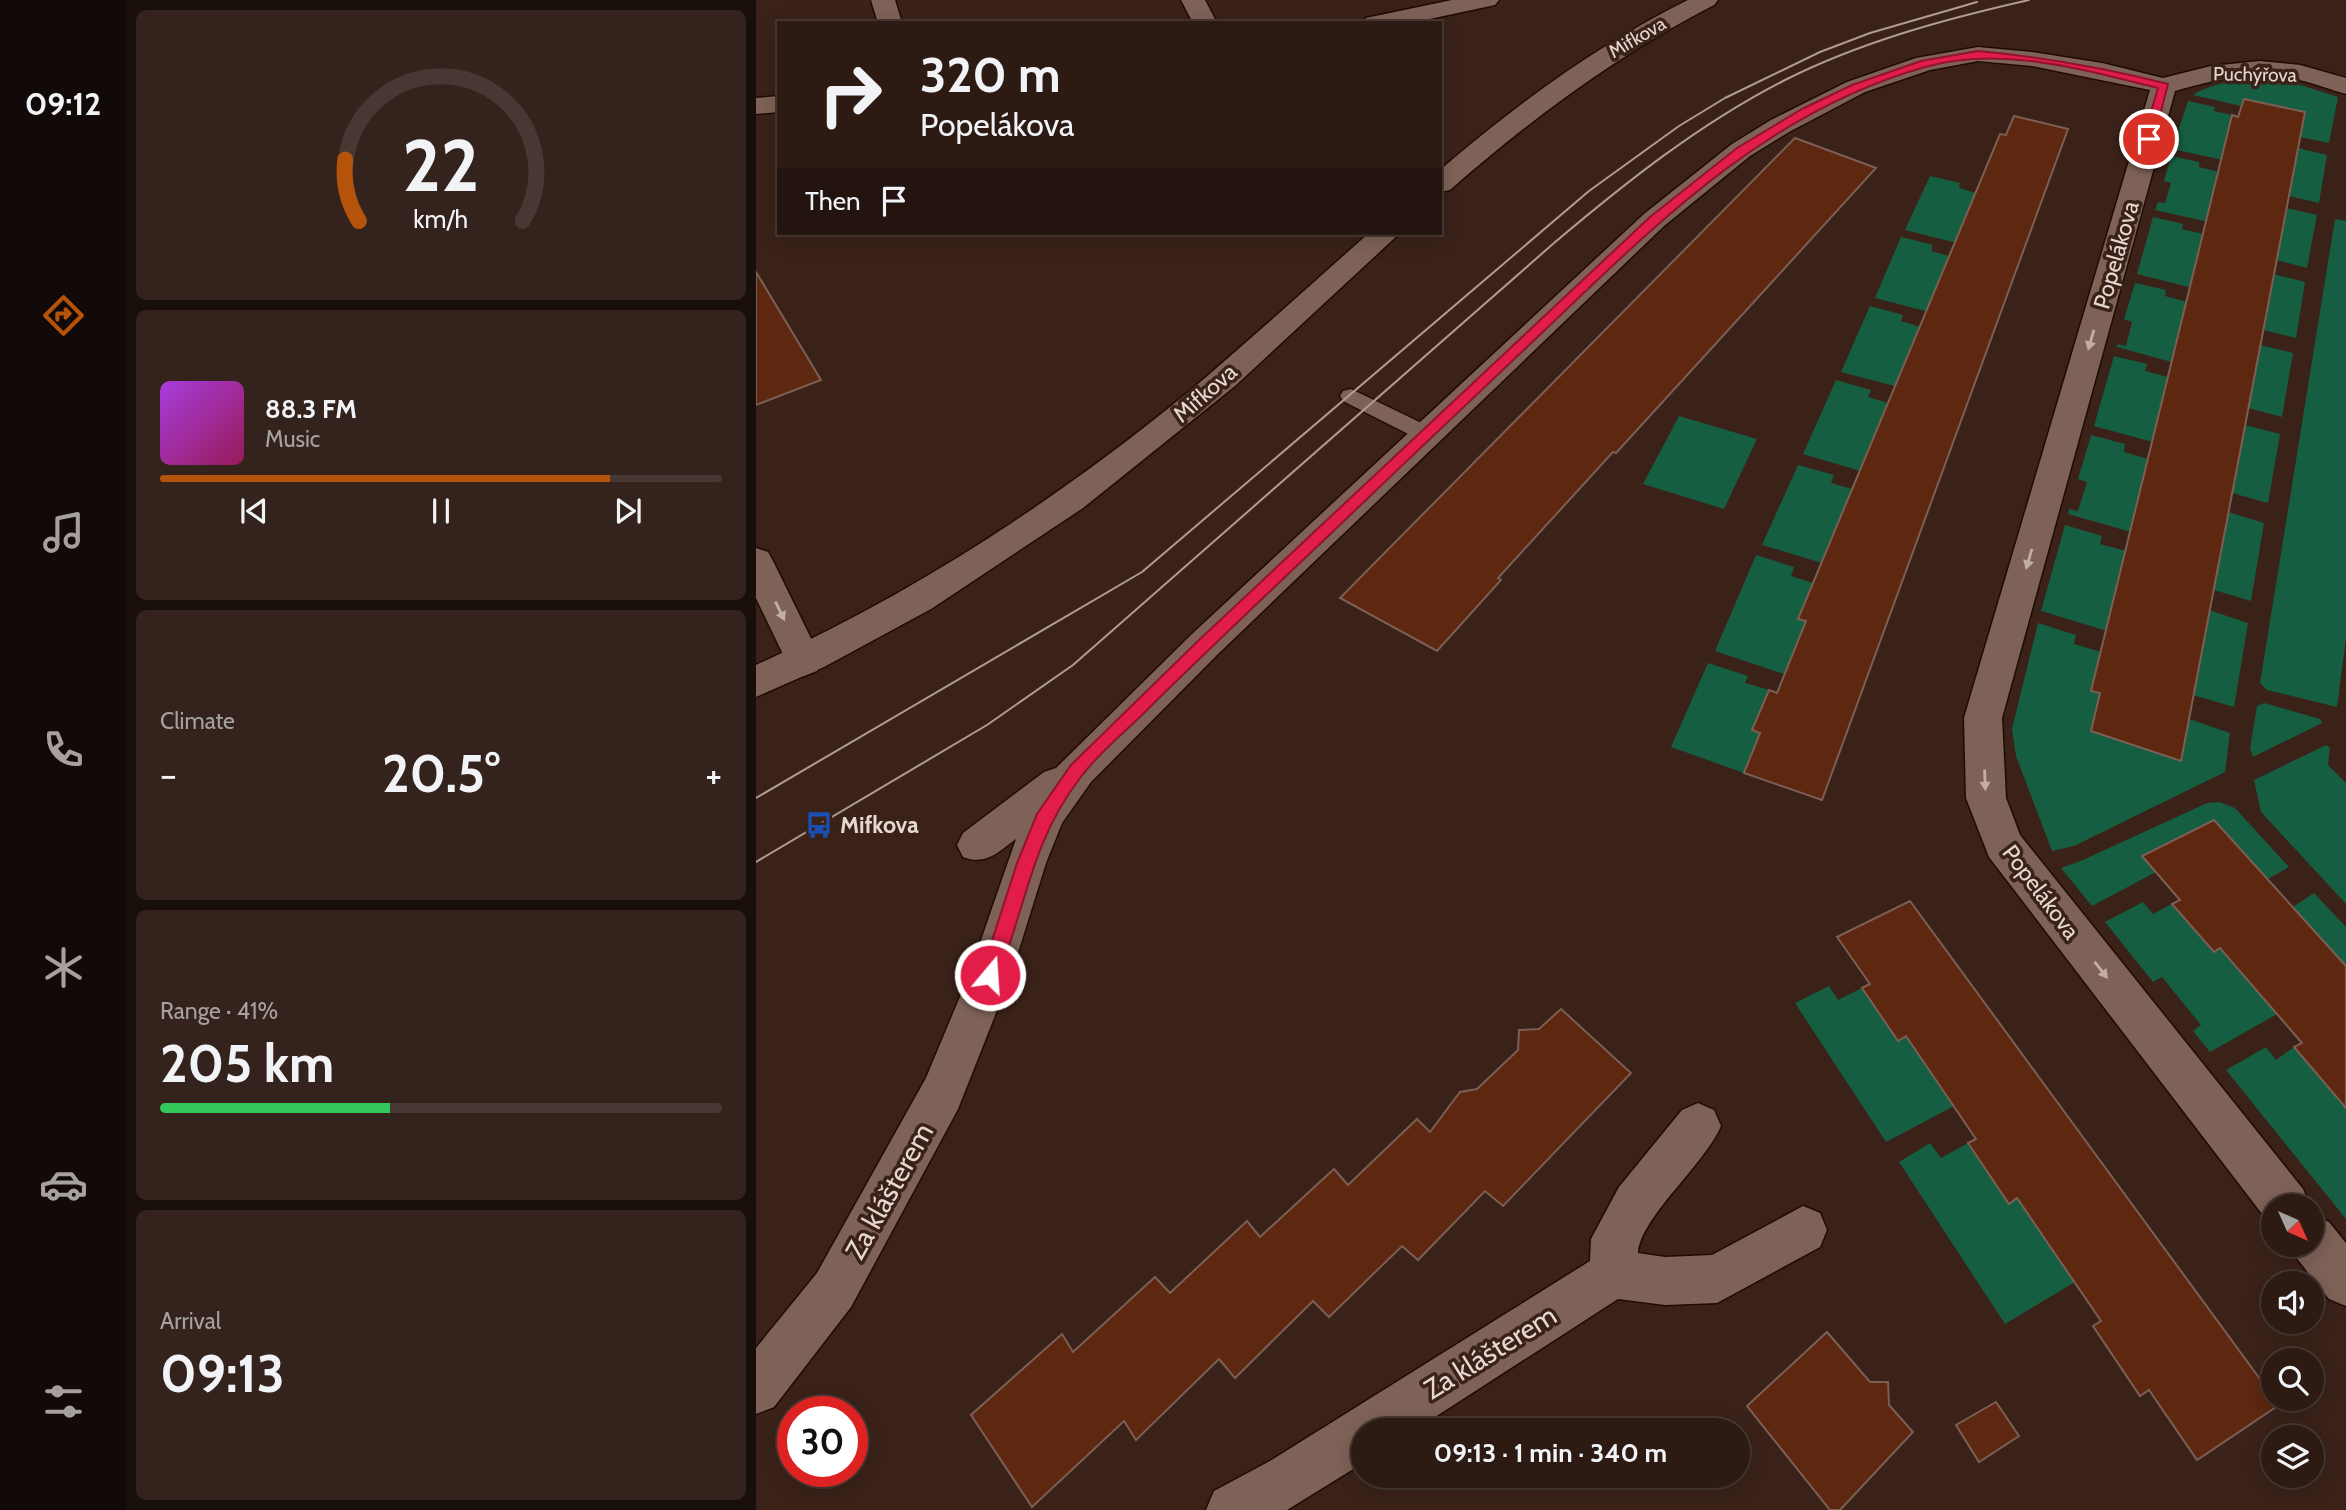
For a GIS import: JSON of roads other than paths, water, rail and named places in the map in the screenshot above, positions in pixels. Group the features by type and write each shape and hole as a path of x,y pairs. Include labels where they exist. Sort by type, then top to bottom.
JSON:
{"street":[{"path":"883,0 889,21"},
{"path":"1193,0 1204,21"},
{"path":"1385,21 1487,0"},
{"name":"Mifkova","path":"1442,182 1570,78 1648,30 1706,0"},
{"path":"977,845 1077,770 1205,644 1676,200 1741,150 1831,98 1925,63 1978,54 2044,61 2164,86"},
{"name":"Puchýřova","path":"2164,86 2208,72 2247,70 2293,71 2346,86"},
{"name":"Popelákova","path":"2164,86 1983,718 1986,798 2003,845 2277,1194"},
{"path":"756,106 777,104"},
{"name":"Mifkova","path":"756,682 804,661 913,603 978,564 1104,475 1225,377 1384,235"},
{"path":"756,561 804,661"},
{"name":"Za klášterem","path":"756,1389 834,1290 942,1093 990,975 1026,863 1046,814 1077,770"},
{"path":"1698,1126 1636,1204 1615,1239 1613,1274 1665,1281 1717,1279 1803,1230"},
{"path":"2324,1254 2346,1282"},
{"name":"Za klášterem","path":"1387,1418 1613,1274"},
{"path":"1233,1510 1289,1480 1351,1441"}],"lane":[{"path":"1351,396 1428,435"}],"tram line":[{"path":"756,862 987,725 1073,665 1554,243 1608,198 1692,135 1752,98 1812,67 1873,43 1966,15 2029,0"},
{"path":"756,798 1142,572 1589,191 1679,126 1725,98 1820,52 1870,33 1977,2"}],"place":[{"name":"Mifkova","path":"819,825"}]}
